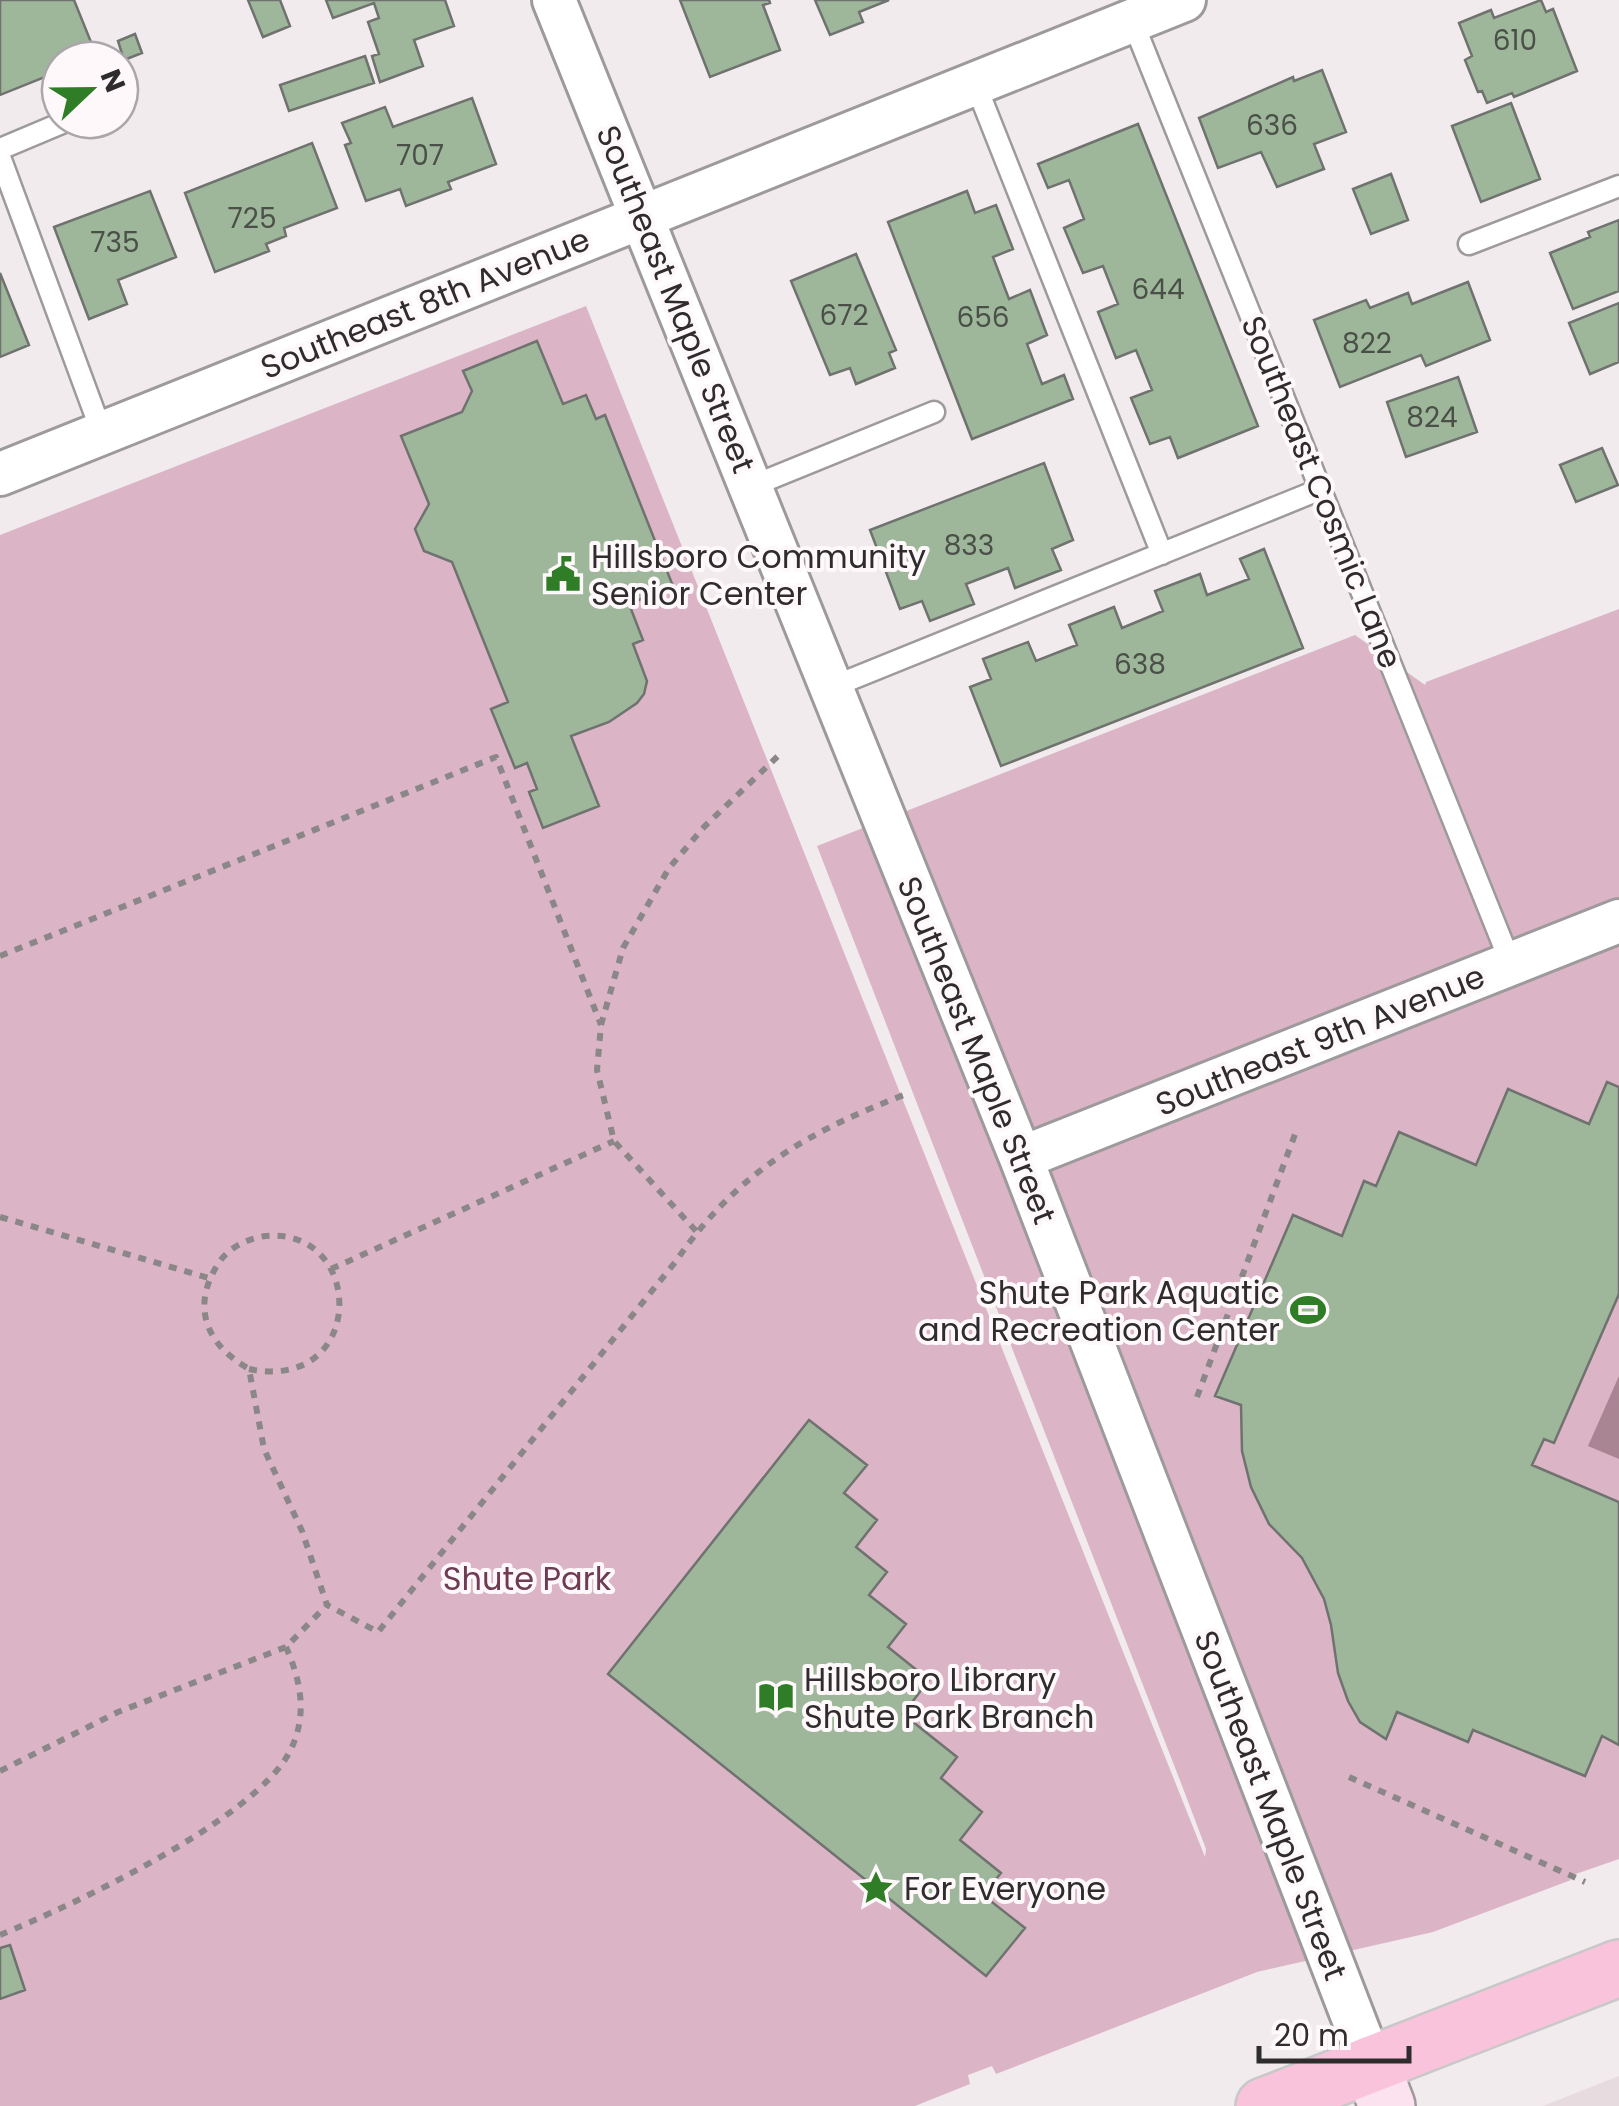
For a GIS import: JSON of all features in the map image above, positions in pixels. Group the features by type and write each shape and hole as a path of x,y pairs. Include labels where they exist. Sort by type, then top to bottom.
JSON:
{"main road":[{"path":"1264,2106 1379,2085 1619,1968"}],"street":[{"name":"Southeast Maple Street","path":"554,0 1021,1158 1379,2085"},
{"name":"Southeast 8th Avenue","path":"0,474 1184,0"},
{"name":"Southeast 9th Avenue","path":"1021,1158 1619,921"}],"lane":[{"name":"Southeast Cosmic Lane","path":"1132,20 1511,964"},
{"path":"975,82 1162,554"},
{"path":"0,148 40,132"},
{"path":"0,157 102,432"},
{"path":"1469,244 1619,186"},
{"path":"752,486 934,412"},
{"path":"832,687 1321,489"}],"path":[{"path":"696,1231 614,1140 596,1070 601,1025 624,948 669,868 704,826 778,756"},
{"path":"0,956 496,757 601,1025"},
{"path":"248,1369 264,1449 302,1531 328,1605 378,1632 664,1277 696,1231 742,1182 818,1131 910,1092"},
{"path":"1197,1397 1298,1129"},
{"path":"331,1269 614,1140"},
{"path":"0,1217 209,1278"},
{"path":"270,1236 301,1242 317,1252 331,1269 339,1289 341,1315 325,1348 307,1364 287,1372 248,1369 230,1358 213,1340 204,1296 209,1278 226,1254 251,1239 270,1236"},
{"path":"0,1772 118,1712 286,1648 328,1605"},
{"path":"0,1934 68,1907 189,1840 260,1788 290,1751 301,1713 300,1678 286,1648"},
{"path":"1348,1777 1585,1882"}],"shaded area":[{"path":"1619,1376 1619,1459 1588,1446"},
{"path":"1619,2076 1619,2106 1543,2106"}],"green space":[{"name":"Shute Park","path":"586,306 1205,1857 1206,1849 1181,1783 817,846 1355,635 1425,685 1619,609 1619,1859 1433,1932 1257,1972 996,2074 992,2066 968,2075 970,2084 915,2106 0,2106 0,535"}],"building":[{"path":"0,0 74,0 90,40 40,40 40,79 0,95"},
{"path":"248,0 280,0 290,26 263,37"},
{"path":"326,0 445,0 454,26 414,40 423,66 380,82 372,56 379,54 368,22 379,18 374,3 333,18"},
{"path":"680,0 769,0 763,5 780,50 710,77"},
{"path":"815,0 889,0 859,12 863,22 830,35"},
{"path":"1541,0 1546,12 1553,9 1577,71 1514,97 1512,93 1487,103 1482,91 1478,92 1465,60 1472,56 1459,23 1491,10 1494,18"},
{"path":"365,56 374,83 289,111 280,85"},
{"path":"1322,70 1346,132 1314,144 1324,169 1277,187 1261,152 1218,168 1199,118 1293,77 1294,81"},
{"path":"472,98 496,164 448,182 451,189 406,206 400,189 366,201 345,145 351,143 342,123 385,107 393,127"},
{"path":"1511,103 1540,179 1481,202 1452,126"},
{"path":"1138,124 1258,426 1178,458 1170,437 1150,444 1131,398 1152,390 1136,350 1116,358 1098,312 1118,304 1103,266 1083,273 1064,228 1084,219 1069,180 1048,188 1038,164"},
{"path":"312,143 337,208 284,228 286,236 266,244 269,251 215,272 185,193"},
{"path":"1391,174 1408,220 1371,234 1353,189"},
{"path":"150,191 176,257 118,280 127,304 89,319 54,227"},
{"path":"967,191 975,213 996,205 1013,249 993,257 1009,299 1030,290 1047,335 1027,344 1042,384 1064,375 1073,399 972,439 888,222"},
{"path":"1619,220 1619,291 1573,309 1550,253"},
{"path":"856,254 896,350 889,353 895,368 856,384 850,368 830,375 791,281"},
{"path":"0,273 29,345 0,357"},
{"path":"1468,282 1490,340 1426,366 1421,355 1340,387 1314,320 1366,300 1370,308 1408,293 1412,304"},
{"path":"1619,303 1619,362 1590,374 1569,323"},
{"name":"Hillsboro Community Senior Center","path":"537,341 563,404 586,395 596,419 605,415 673,586 629,604 643,640 633,644 647,681 644,694 609,722 571,736 599,806 543,828 529,792 537,789 527,763 515,768 491,709 508,702 452,562 424,551 415,529 429,504 401,436 462,412 472,391 463,371"},
{"path":"1458,377 1477,432 1406,457 1387,402"},
{"path":"1602,448 1618,485 1576,502 1560,465"},
{"path":"1044,463 1073,540 1052,549 1061,570 1015,588 1008,568 966,584 974,604 930,621 922,601 900,609 870,530"},
{"path":"1264,549 1303,648 1001,766 970,687 991,679 983,659 1028,642 1036,661 1077,645 1069,625 1114,607 1122,628 1163,611 1155,591 1200,574 1207,595 1249,579 1240,559"},
{"path":"1607,1082 1619,1087 1619,1294 1554,1443 1544,1439 1532,1465 1619,1502 1619,1745 1602,1736 1585,1776 1473,1730 1468,1742 1397,1712 1386,1739 1360,1722 1338,1673 1324,1599 1302,1558 1269,1524 1251,1487 1242,1451 1241,1405 1215,1396 1293,1215 1342,1236 1364,1181 1376,1186 1399,1132 1476,1165 1508,1089 1589,1124"},
{"name":"Hillsboro Library Shute Park Branch","path":"809,1420 867,1465 844,1493 877,1520 856,1547 887,1572 869,1595 906,1624 888,1647 929,1680 903,1714 957,1757 941,1778 982,1812 960,1840 1001,1873 983,1895 1025,1928 986,1976 608,1674"},
{"path":"10,1945 25,1990 0,1999 0,1948"}],"place":[{"name":"Hillsboro Community Senior Center","path":"563,574"},
{"name":"Shute Park Aquatic and Recreation Center","path":"1308,1310"},
{"name":"Hillsboro Library Shute Park Branch","path":"776,1697"},
{"name":"For Everyone","path":"876,1888"}]}
